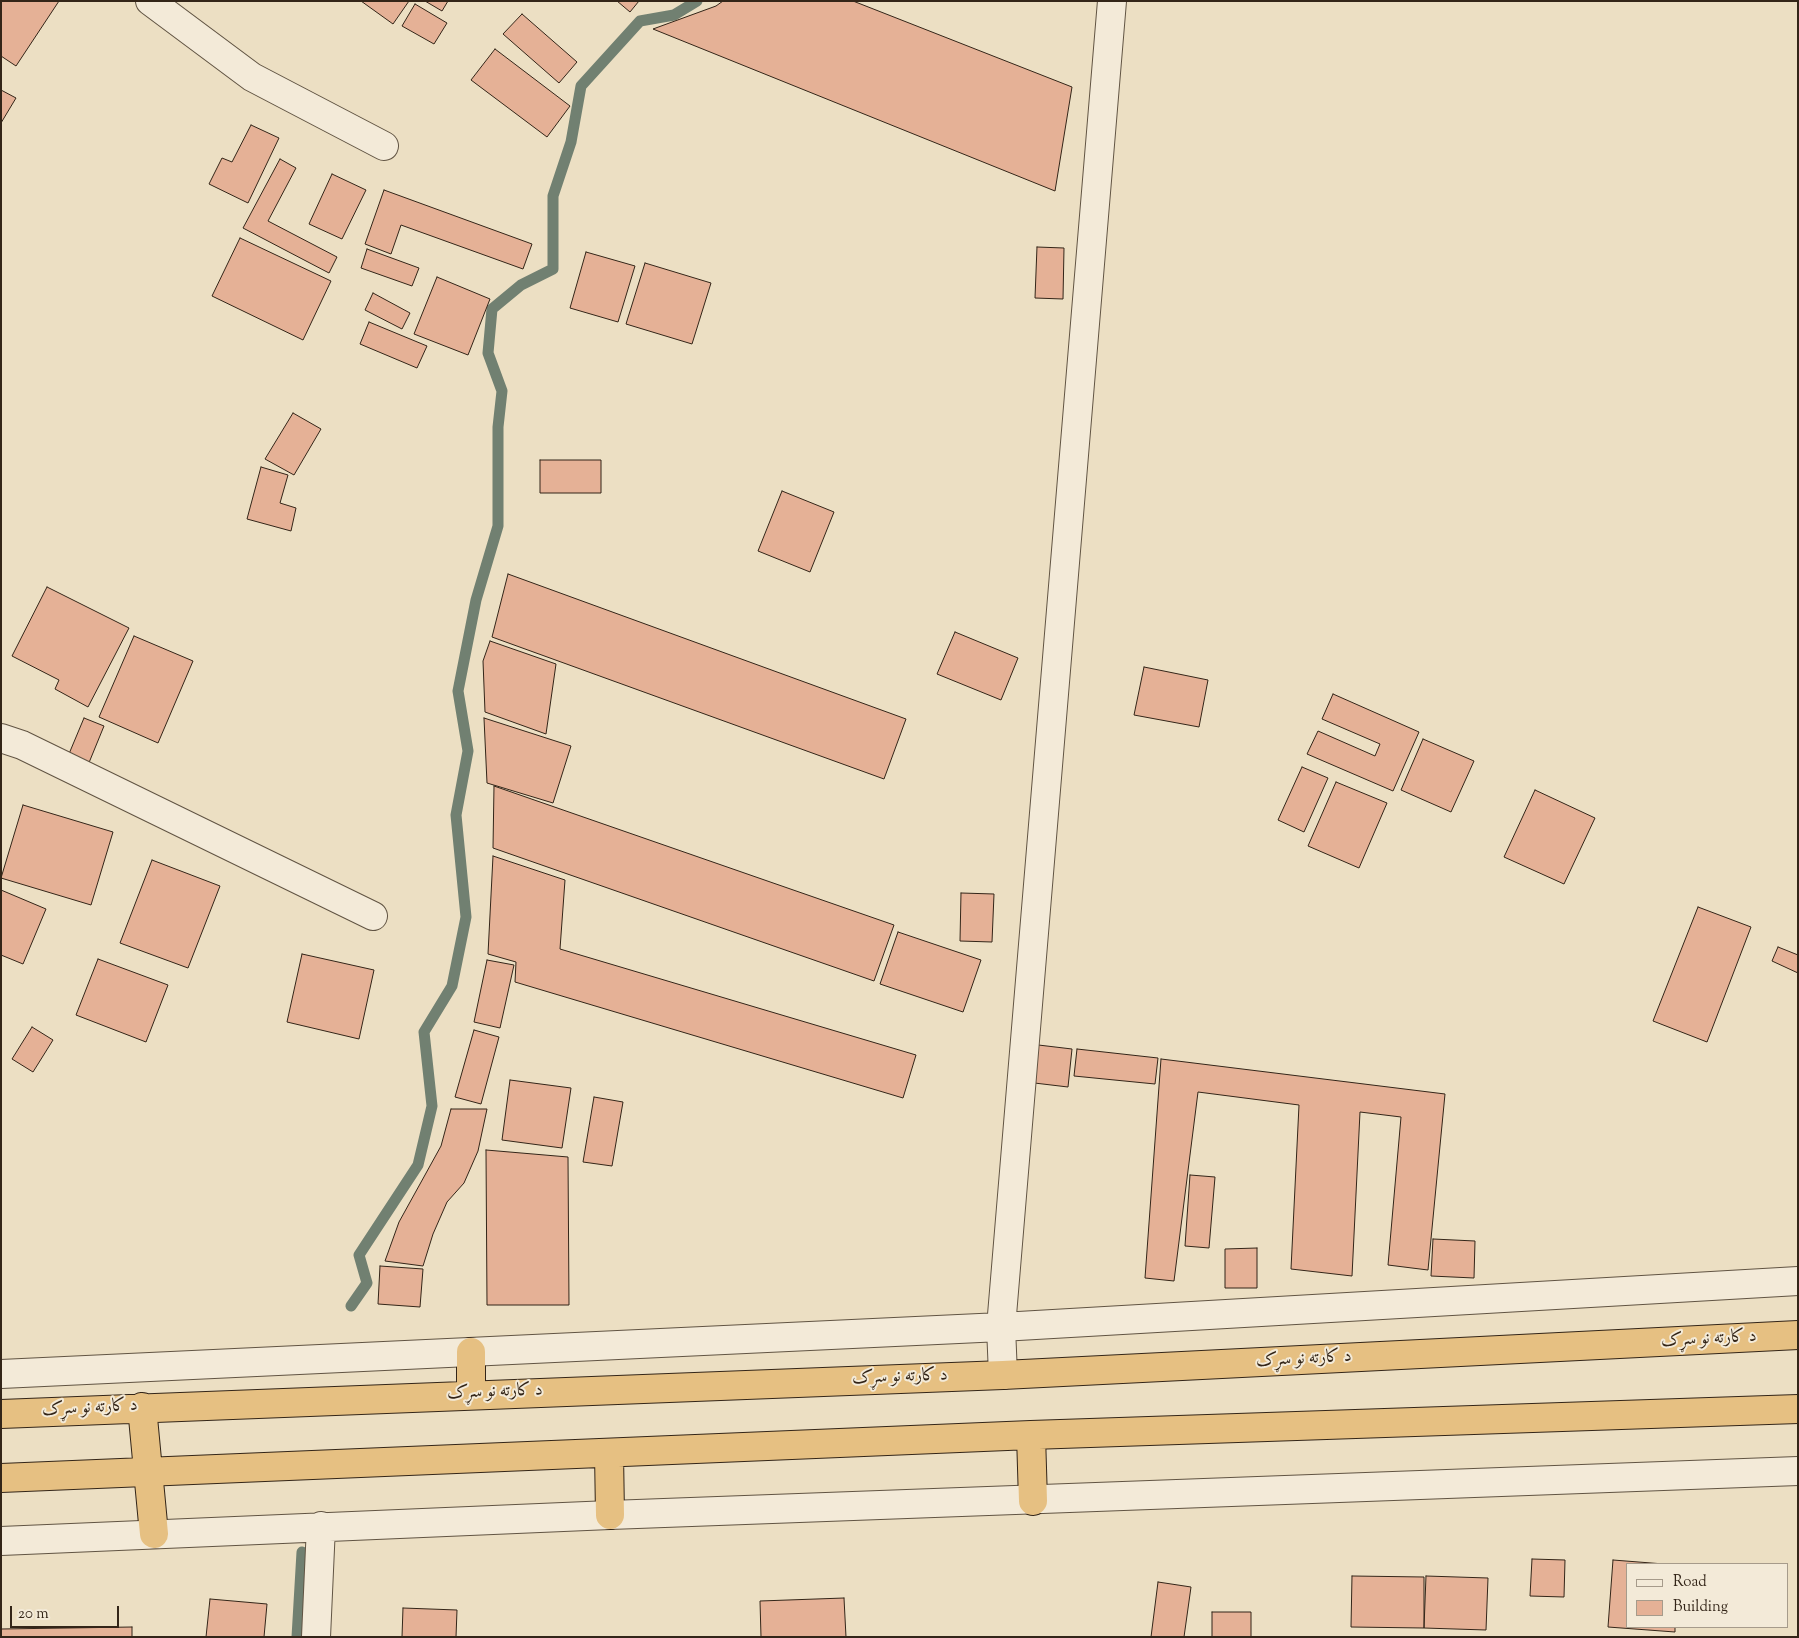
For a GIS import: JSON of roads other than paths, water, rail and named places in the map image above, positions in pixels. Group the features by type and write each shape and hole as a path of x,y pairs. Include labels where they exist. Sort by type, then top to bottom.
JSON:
{"highway":[{"name":"د کارته نو سړک","path":"1,1414 142,1406 1002,1375 1798,1335"},
{"path":"471,1352 471,1394"},
{"path":"142,1406 154,1534"},
{"path":"1,1478 1031,1435 1798,1409"},
{"path":"1031,1435 1033,1501"},
{"path":"609,1453 610,1514"}],"street":[{"path":"150,1 252,77 384,146"},
{"path":"1002,1375 1001,1327 1112,1"},
{"path":"1,738 22,745 372,916"},
{"path":"1,1374 1001,1327 1798,1281"},
{"path":"1,1541 610,1514 1033,1501 1798,1471"},
{"path":"316,1637 321,1526"}],"waterway":[{"path":"351,1306 367,1283 359,1255 418,1165 432,1106 424,1032 452,986 466,917 456,815 468,751 458,691 476,600 498,526 498,427 502,391 488,353 492,309 521,285 553,269 553,196 571,142 581,86 640,21 674,15 697,1"},
{"path":"297,1637 302,1552"}]}
